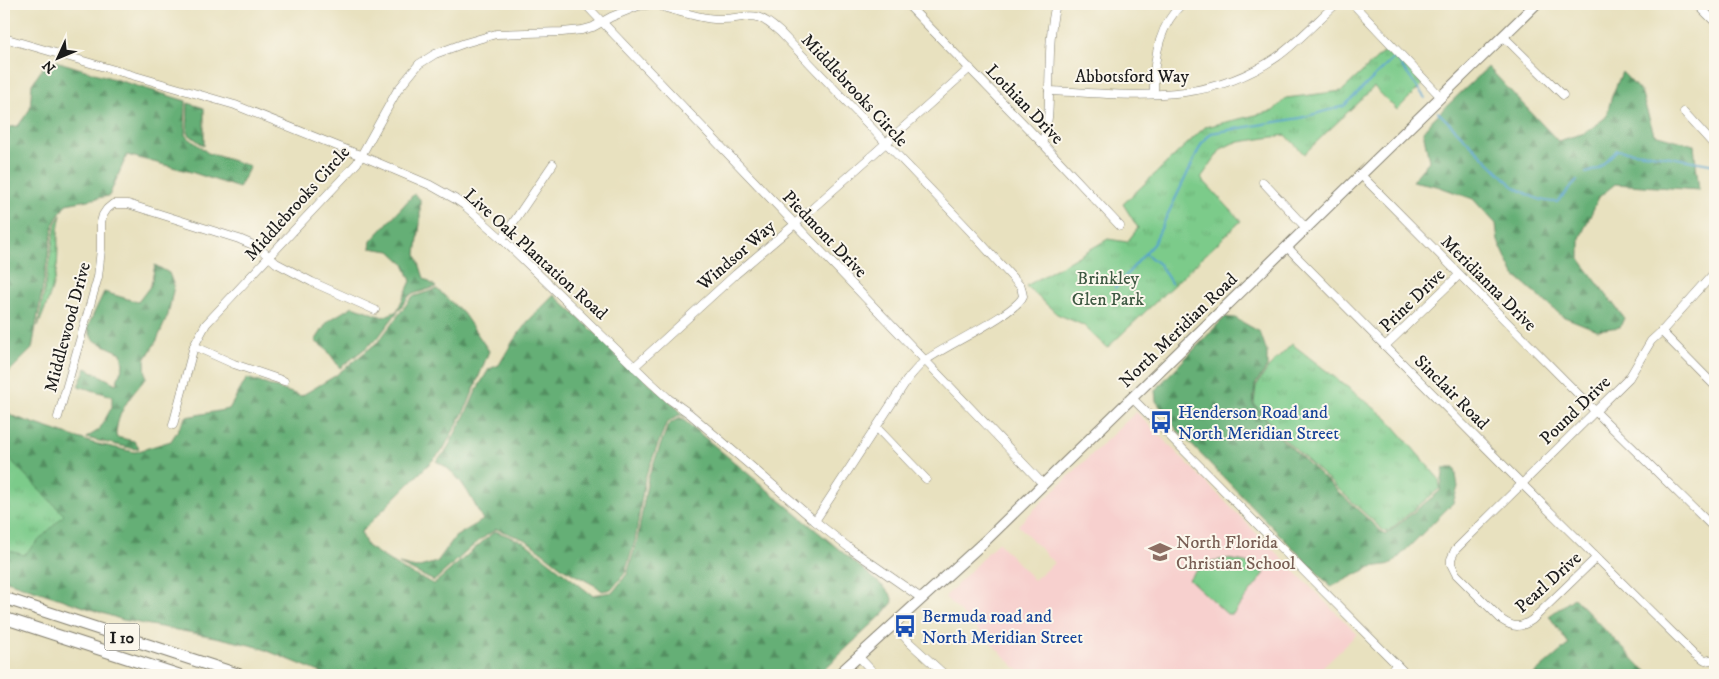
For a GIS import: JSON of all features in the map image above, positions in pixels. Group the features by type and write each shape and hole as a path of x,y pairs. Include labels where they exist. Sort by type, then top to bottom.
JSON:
{"highway":[{"name":"I 10","path":"4,598 240,675"},
{"name":"I 10","path":"4,618 179,675"}],"main road":[{"name":"North Meridian Road","path":"838,675 984,542 1536,4"}],"street":[{"name":"Piedmont Drive","path":"585,4 1043,484"},
{"name":"Middlebrooks Circle","path":"174,425 194,346 200,332 216,312 341,181 362,156 397,90 418,64 435,54 496,34 575,31 603,23 611,17 638,6 653,4 718,19 752,15 780,32 971,232 1021,287 1023,294 1022,299 1017,304 996,319 925,361 907,380 815,520"},
{"name":"Lothian Drive","path":"908,4 1120,226"},
{"path":"1042,143 1049,116 1050,34 1056,4"},
{"path":"1154,94 1154,73 1159,42 1169,19 1182,4"},
{"name":"Abbotsford Way","path":"1049,91 1175,94 1203,89 1241,77 1278,56 1336,4"},
{"path":"1353,4 1440,97"},
{"path":"1697,4 1715,22"},
{"path":"1503,36 1563,95"},
{"name":"Live Oak Plantation Road","path":"4,38 235,105 430,185 455,199 502,238 669,399 690,414 815,520 921,598"},
{"name":"Windsor Way","path":"634,367 713,294 795,224 970,68"},
{"path":"1684,112 1715,146"},
{"path":"502,238 553,164"},
{"name":"Meridianna Drive","path":"1361,175 1715,529"},
{"path":"1263,182 1306,228"},
{"name":"Middlewood Drive","path":"58,417 98,277 101,222 103,215 110,206 117,203 128,204 218,231 258,247 276,263 312,282 375,310"},
{"name":"Sinclair Road","path":"1286,247 1693,653 1707,662 1715,659"},
{"name":"Pound Drive","path":"1518,627 1509,624 1496,613 1456,574 1451,564 1455,550 1629,378 1651,341 1715,272"},
{"name":"Prine Drive","path":"1385,346 1459,275"},
{"path":"1661,331 1715,386"},
{"path":"194,346 234,364 284,381"},
{"path":"1132,398 1407,675"},
{"path":"877,428 926,479"},
{"name":"Pearl Drive","path":"1518,627 1532,620 1596,558"},
{"path":"893,624 910,643 946,675"},
{"path":"858,656 876,675"},
{"path":"1386,675 1396,665"}],"shaded area":[{"name":"North Florida Christian School","path":"1136,412 1357,634 1314,675 1023,675 945,597 998,542 1034,580 1054,563 1018,525"}],"green space":[{"name":"Brinkley Glen Park","path":"1389,47 1423,84 1397,110 1374,87 1304,154 1286,135 1233,143 1221,149 1201,178 1241,221 1107,348 1083,325 1057,314 1026,286 1108,239 1127,242 1138,228 1123,204 1205,127 1273,111 1286,98 1342,91"},
{"path":"49,59 186,101 185,135 208,153 250,166 239,188 191,172 127,155 109,196 66,204 54,223 32,349 6,375 4,388 4,128 18,126 30,109 32,84"},
{"path":"1488,67 1558,141 1585,133 1606,117 1622,72 1641,92 1654,134 1694,145 1699,190 1615,184 1599,197 1580,238 1580,260 1624,318 1620,327 1597,330 1562,316 1514,275 1498,241 1496,224 1473,199 1437,186 1412,181 1429,161 1423,131 1433,119"},
{"path":"188,103 204,108 204,146 187,133"},
{"path":"414,194 420,199 420,224 416,254 424,278 436,287 410,295 377,339 340,368 327,350 315,341 328,321 353,306 383,317 397,311 411,281 404,264 390,251 370,248 371,241"},
{"path":"61,215 56,274 38,326 56,223"},
{"path":"155,265 169,273 174,286 168,315 157,340 145,360 146,378 125,405 119,420 116,437 134,441 139,448 135,449 86,438 99,430 112,407 112,396 78,386 86,368 116,384 123,365 121,353 93,340 87,328 104,292 138,302 151,285"},
{"path":"437,289 463,313 489,351 468,404 443,450 361,532 367,546 404,570 434,584 495,531 524,542 592,595 613,592 627,574 637,541 648,478 668,425 680,417 877,581 890,593 893,602 884,613 818,675 327,675 258,647 123,620 4,580 4,407 12,416 93,443 135,452 171,441 186,417 229,409 247,378 301,396 335,376 379,341 412,297"},
{"path":"554,295 678,409 687,420 682,415 679,415 666,424 645,478 635,541 625,573 612,589 602,591 564,569 526,540 496,529 476,543 434,581 399,564 416,568 437,562 455,537 483,520 464,486 452,472 436,461 446,451 489,369 499,365 513,341 529,320"},
{"path":"1225,317 1235,318 1260,332 1267,352 1267,367 1255,385 1253,404 1283,440 1385,535 1440,491 1444,468 1455,468 1458,487 1453,503 1392,564 1371,567 1331,587 1177,430 1156,401 1155,390"},
{"path":"1292,344 1387,418 1439,479 1440,488 1386,533 1283,438 1254,404 1256,386 1268,368"},
{"path":"4,453 64,515 24,555 4,549"},
{"path":"1227,559 1246,562 1265,573 1233,614 1227,614 1189,579 1206,564"},
{"path":"1574,598 1641,667 1654,675 1533,675 1569,644 1549,616"}],"waterway":[{"path":"1115,288 1154,243 1202,143 1211,133 1300,118 1344,106 1395,57 1425,98"},
{"path":"1438,112 1513,186 1529,195 1545,201 1557,202 1577,181"},
{"path":"1586,173 1598,169 1617,150 1715,165"},
{"path":"1145,253 1160,265 1171,283"}],"place":[{"name":"Henderson Road and North Meridian Street","path":"1161,422"},
{"name":"North Florida Christian School","path":"1160,552"},
{"name":"Bermuda road and North Meridian Street","path":"905,626"}]}
